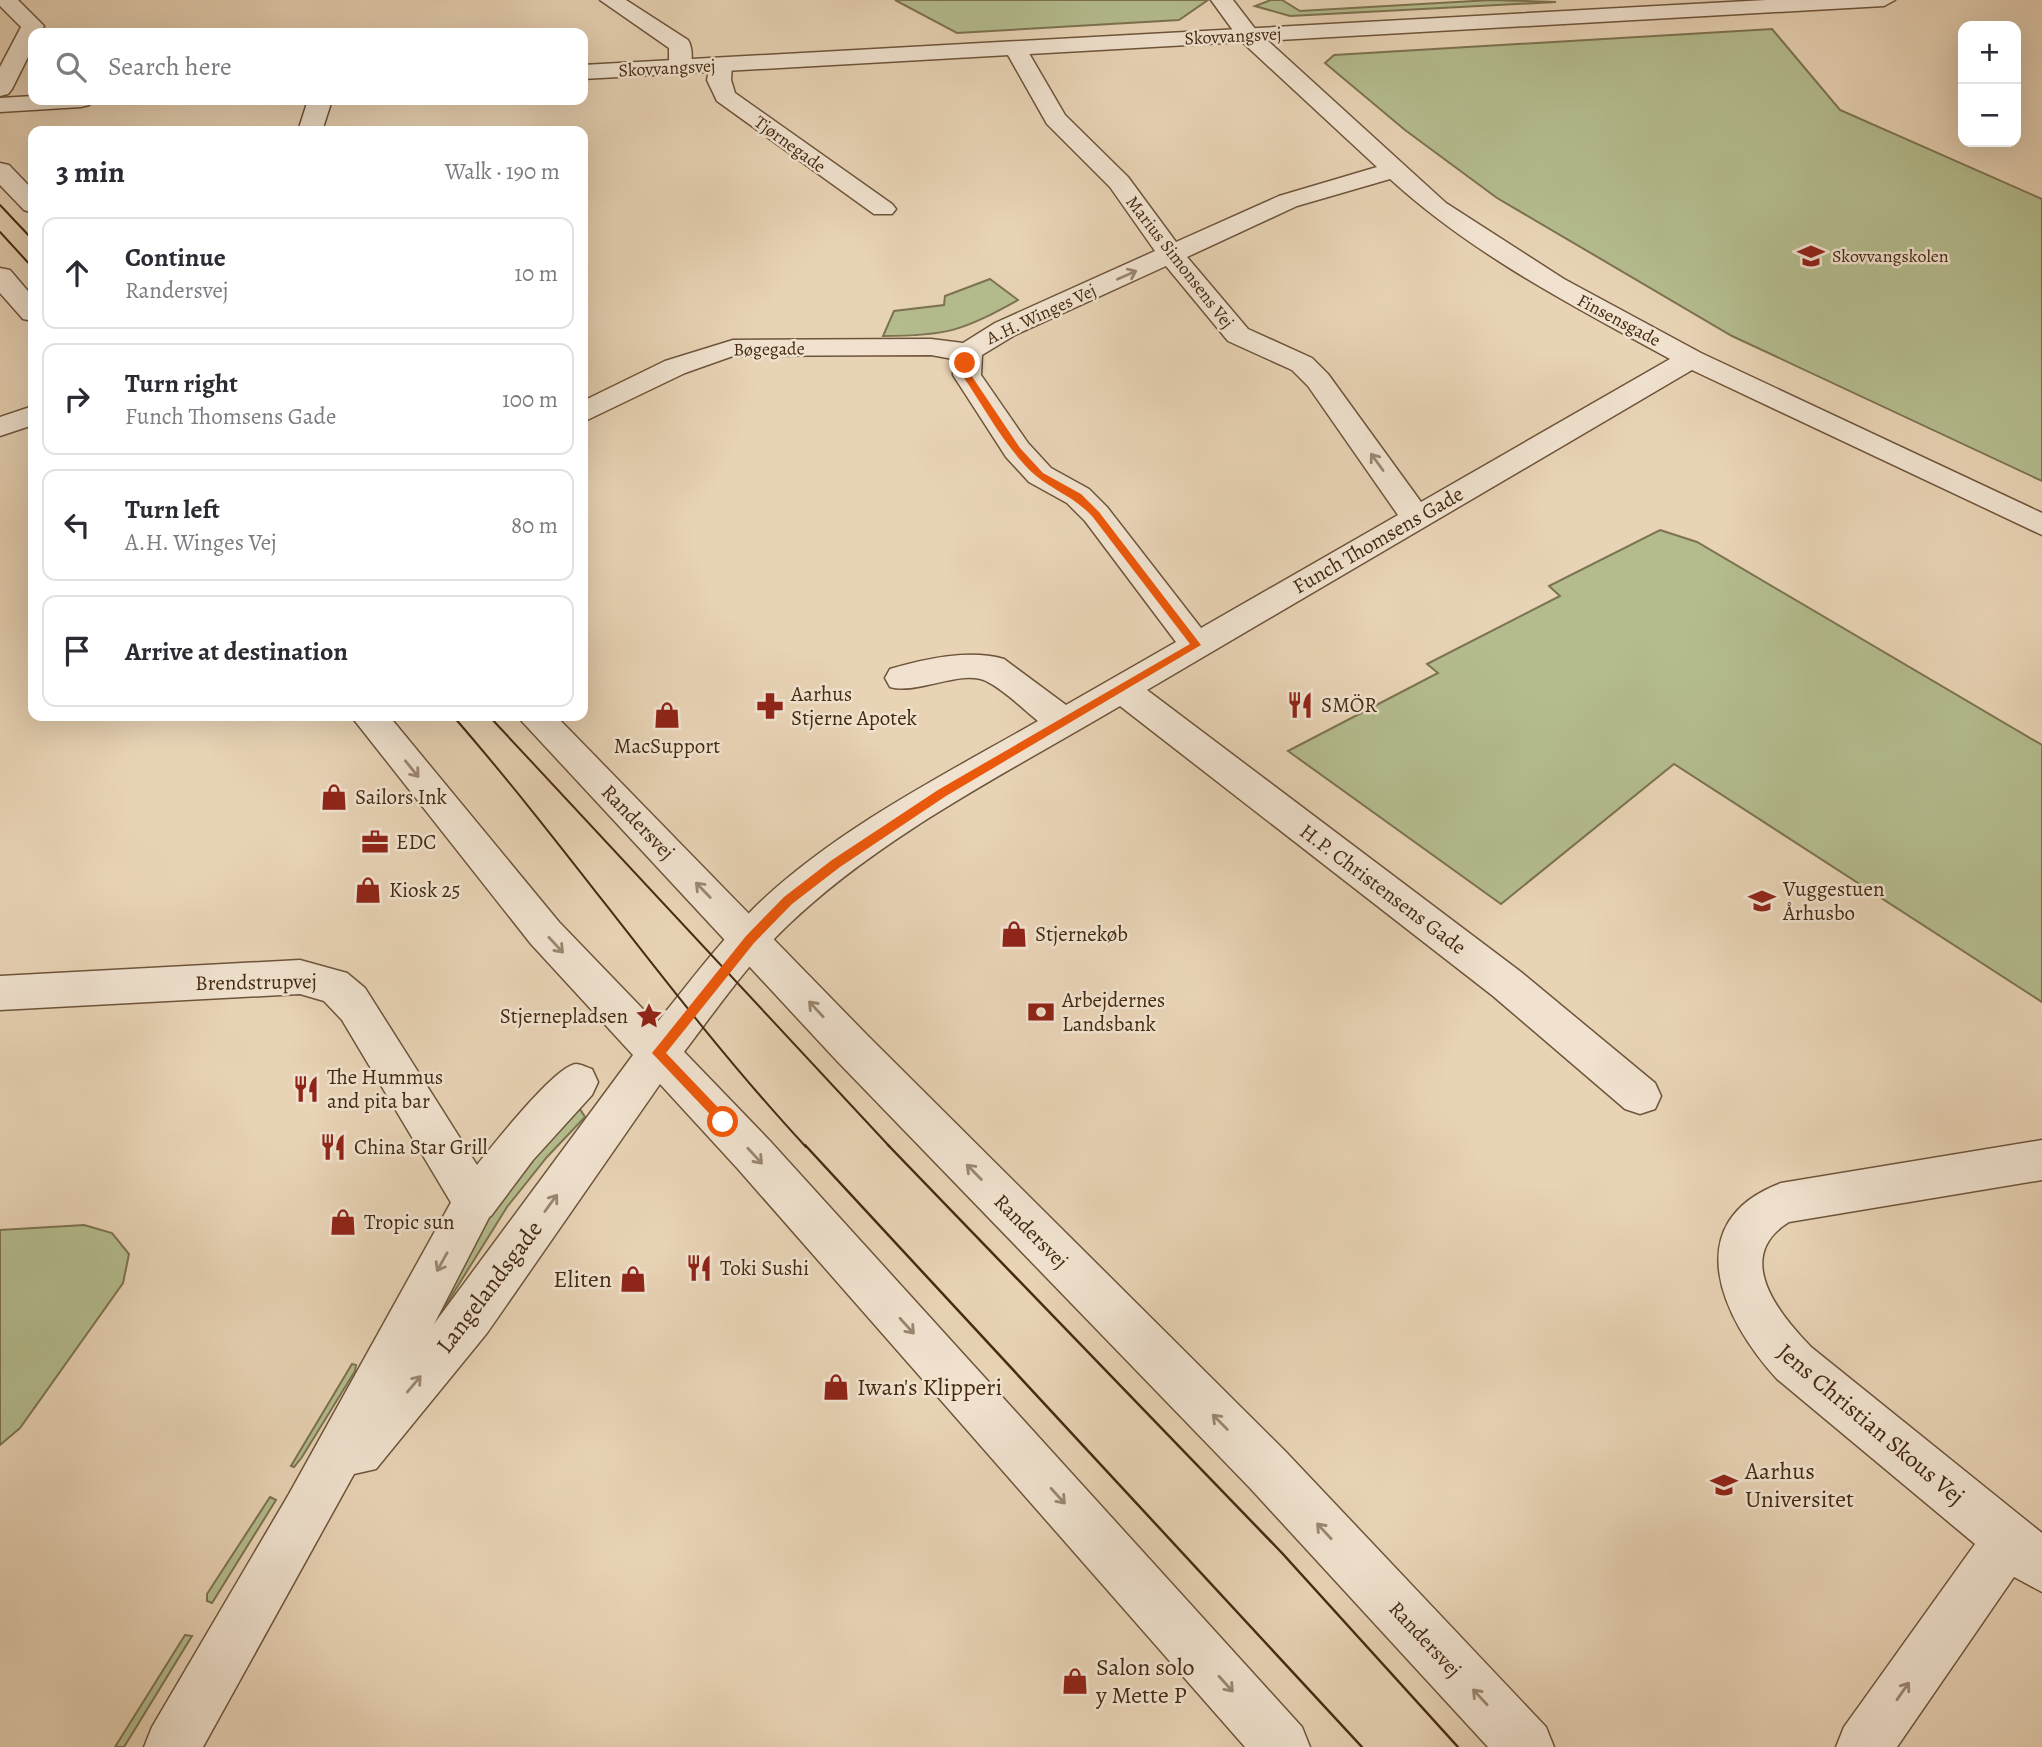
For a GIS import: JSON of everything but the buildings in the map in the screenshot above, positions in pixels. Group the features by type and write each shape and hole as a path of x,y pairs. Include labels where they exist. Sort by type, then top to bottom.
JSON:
{"street":[{"path":"6,0 33,26 32,28"},
{"path":"611,0 680,45 680,67"},
{"name":"Finsensgade","path":"1222,0 1248,35 1437,208 1555,285 1691,359 2042,525"},
{"name":"Skovvangsvej","path":"588,72 1884,0"},
{"path":"0,89 28,36"},
{"name":"Marius Simonsens Vej","path":"1015,48 1055,119 1119,182 1171,255 1238,335 1302,364 1318,380 1416,518"},
{"name":"Tjørnegade","path":"721,65 719,80 725,96 883,209"},
{"path":"0,104 28,103"},
{"path":"312,126 318,105"},
{"path":"0,170 28,200"},
{"name":"A.H. Winges Vej","path":"1196,645 1096,514 1078,496 1040,475 1017,450 967,375 968,352 1005,329 1288,201 1393,170"},
{"path":"0,276 28,307"},
{"name":"Bøgegade","path":"588,411 670,371 715,352 733,348 931,347 968,352"},
{"name":"Funch Thomsens Gade","path":"658,1053 750,939 788,901 836,863 942,793 1691,359"},
{"path":"0,427 28,417"},
{"path":"902,678 950,668 992,668 1065,722"},
{"name":"H.P. Christensens Gade","path":"1121,689 1507,984 1640,1096"},
{"path":"373,721 545,933 754,1155 1282,1747"},
{"name":"Randersvej","path":"540,721 870,1067 1268,1470 1526,1747"},
{"name":"Brendstrupvej","path":"0,993 300,977 327,980 345,991 357,1008 475,1202"},
{"name":"Langelandsgade","path":"307,1512 470,1317 658,1053"},
{"name":"Langelandsgade","path":"172,1747 307,1512 475,1202 518,1146 577,1082"},
{"name":"Jens Christian Skous Vej","path":"1864,1747 2026,1553 1794,1363 1768,1337 1738,1275 1745,1242 1758,1218 1781,1203 2042,1160"}],"green space":[{"path":"895,0 1208,0 1179,20 957,33"},
{"path":"1271,0 1282,0 1300,11 1491,0 1556,2 1290,16 1255,6"},
{"name":"Skovvangskolen","path":"1772,29 1840,110 2042,199 2042,481 1732,336 1497,198 1405,130 1325,63 1334,55"},
{"path":"990,279 1018,300 982,319 953,330 923,335 883,336 894,311 944,305 945,296"},
{"path":"1660,530 1697,542 2042,745 2042,1002 1674,764 1501,904 1288,751 1438,673 1427,664 1560,596 1549,586"},
{"path":"578,1106 585,1117 547,1157 507,1207 439,1312 434,1301 519,1171"},
{"path":"84,1225 112,1233 129,1254 123,1283 20,1428 0,1445 0,1230"},
{"path":"352,1364 356,1365 355,1371 302,1457 294,1467 291,1466"},
{"path":"270,1497 276,1500 212,1603 207,1601 207,1594"},
{"path":"185,1635 192,1636 124,1747 115,1747"}],"tram line":[{"path":"0,205 28,235"},
{"path":"0,232 28,263"},
{"path":"457,721 542,823 715,1042 806,1147"},
{"path":"494,721 890,1147"},
{"path":"805,1145 1362,1747"},
{"path":"888,1145 1282,1553 1458,1747"}],"place":[{"name":"Skovvangskolen","path":"1811,256"},
{"name":"SMÖR","path":"1300,705"},
{"name":"Aarhus Stjerne Apotek","path":"770,706"},
{"name":"MacSupport","path":"667,715"},
{"name":"Sailors Ink","path":"334,797"},
{"name":"EDC","path":"375,842"},
{"name":"Kiosk 25","path":"368,890"},
{"name":"Vuggestuen Århusbo","path":"1762,901"},
{"name":"Stjernekøb","path":"1014,934"},
{"name":"Arbejdernes Landsbank","path":"1041,1012"},
{"name":"Stjernepladsen","path":"649,1016"},
{"name":"The Hummus and pita bar","path":"306,1089"},
{"name":"China Star Grill","path":"333,1147"},
{"name":"Tropic sun","path":"343,1222"},
{"name":"Toki Sushi","path":"699,1268"},
{"name":"Eliten","path":"633,1279"},
{"name":"Iwan's Klipperi","path":"836,1387"},
{"name":"Aarhus Universitet","path":"1724,1485"},
{"name":"Salon solo y Mette P","path":"1075,1681"}],"route":[{"path":"723,1122 658,1053 750,939 788,901 836,863 942,793 1196,645 1096,514 1078,496 1040,475 1017,450 967,375 965,363"}]}
